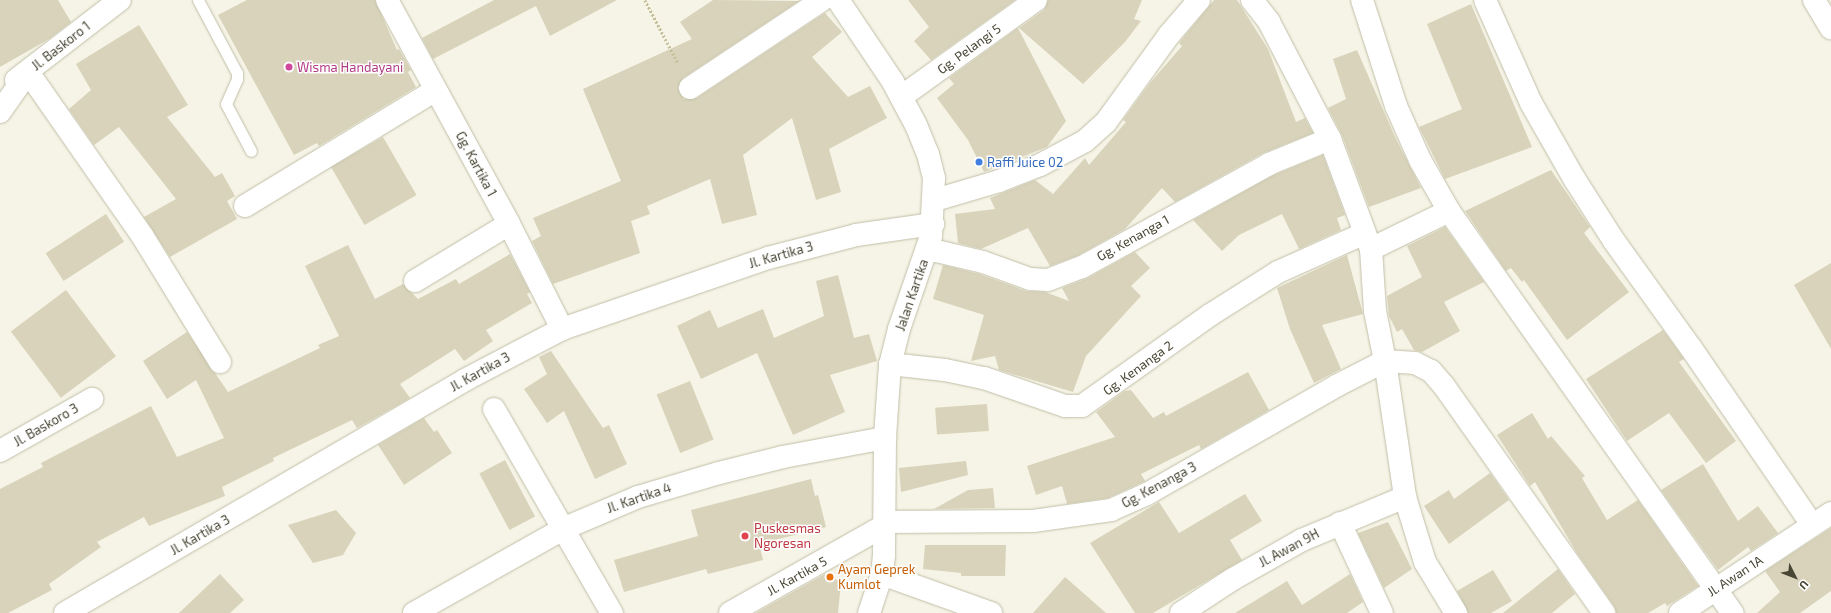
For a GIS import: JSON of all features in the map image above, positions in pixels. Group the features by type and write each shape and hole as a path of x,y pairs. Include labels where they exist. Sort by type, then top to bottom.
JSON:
{"street":[{"name":"Jl. Baskoro 1","path":"0,90 28,72 120,0"},
{"name":"Gg. Kartika 1","path":"387,0 509,224 562,329"},
{"path":"690,88 822,0"},
{"name":"Jalan Kartika","path":"838,0 881,63 901,97 928,154 934,178 935,200 933,224 928,248 899,329 890,364 885,438 885,524 882,574 868,613"},
{"name":"Gg. Pelangi 5","path":"901,97 1036,0"},
{"path":"935,200 1033,168 1084,141 1106,122 1169,35 1198,0"},
{"path":"1362,0 1398,113 1420,160 1449,210 1733,613"},
{"path":"1485,0 1531,102 1575,180 1614,241 1691,348 1812,526"},
{"path":"1814,0 1831,28"},
{"path":"1256,1 1269,22 1330,139 1368,241 1375,311 1385,361 1405,497 1425,562 1456,613"},
{"path":"0,112 28,72 143,237 220,362"},
{"path":"245,206 436,90"},
{"name":"Gg. Kenanga 1","path":"928,248 983,262 1030,279 1048,280 1082,267 1269,164 1330,139"},
{"name":"Gg. Kenanga 2","path":"890,364 945,370 984,378 1065,406 1082,406 1210,315 1278,272 1368,241 1449,210"},
{"path":"415,281 509,224"},
{"name":"Jl. Kartika 3","path":"65,613 465,380 562,329 768,258 856,235 933,224"},
{"path":"1385,361 1415,363 1431,371 1604,613"},
{"name":"Gg. Kenanga 3","path":"885,524 1033,521 1111,510 1147,494 1336,386 1385,361"},
{"name":"Jl. Baskoro 3","path":"0,451 92,399"},
{"path":"494,409 565,528 612,613"},
{"name":"Jl. Kartika 4","path":"414,613 565,528 638,497 719,472 783,457 885,438"},
{"name":"Jl. Awan 9H","path":"1183,612 1268,558 1340,523 1405,497"},
{"name":"Jl. Awan 1A","path":"1680,613 1831,513"},
{"path":"1340,523 1382,613"},
{"name":"Jl. Kartika 5","path":"730,613 885,524"},
{"path":"882,574 991,613"}],"lane":[{"path":"198,0 237,73 237,79 226,104 251,151"}],"path":[{"path":"645,0 690,88"}],"building":[{"path":"0,0 58,0 71,22 49,39 0,67"},
{"path":"247,0 375,0 397,50 399,49 411,70 408,72 416,87 319,146 317,143 294,155 218,15"},
{"path":"494,0 617,0 550,36 536,6 433,59 422,38"},
{"path":"713,0 799,1 683,78 678,88 684,99 697,98 825,13 842,32 812,57 848,97 870,86 887,118 829,149 841,192 816,200 792,118 743,155 757,215 722,224 710,179 647,206 650,214 631,221 640,253 553,284 532,241 541,236 533,218 621,181 583,89 692,39 680,22"},
{"path":"908,0 1015,0 931,60 914,41 929,27"},
{"path":"1048,0 1142,0 1134,19 1141,21 1125,42 1083,84 1019,28 1044,10"},
{"path":"1214,0 1237,0 1268,49 1296,122 1305,118 1313,133 1263,153 1175,202 1162,188 1125,229 1077,256 1050,266 1028,228 981,249 958,243 955,214 995,209 990,198 1035,180 1053,194 1085,158 1089,165 1126,122 1123,120 1150,83 1182,46 1179,43"},
{"path":"1471,4 1532,147 1445,179 1419,127 1462,109 1427,24"},
{"path":"139,25 188,105 167,117 215,177 222,173 235,196 227,201 237,219 170,257 144,217 176,199 119,127 94,145 69,109 91,90 76,64"},
{"path":"1018,28 1066,121 1047,147 984,172 968,140 937,98 954,84 949,78"},
{"path":"1357,50 1395,137 1421,188 1369,207 1342,135 1328,108 1346,99 1333,59"},
{"path":"383,137 416,195 365,225 331,167"},
{"path":"1323,155 1345,215 1337,218 1341,230 1299,249 1282,214 1239,235 1222,251 1193,220 1274,175"},
{"path":"1551,170 1590,227 1584,233 1629,292 1567,340 1524,280 1522,282 1511,268 1506,271 1465,211"},
{"path":"106,214 124,242 64,281 46,253"},
{"path":"1445,227 1484,282 1444,302 1460,331 1422,352 1414,350 1402,329 1397,332 1389,316 1387,296 1422,277 1407,246"},
{"path":"348,245 375,299 403,284 418,299 456,279 459,284 510,254 530,292 527,294 532,303 486,330 493,341 464,361 455,349 400,384 410,398 357,428 352,420 273,458 274,461 222,487 225,496 149,526 144,517 97,542 101,547 49,584 52,590 8,613 0,613 0,489 43,467 41,463 151,406 177,457 224,438 196,380 167,399 143,361 187,332 228,392 320,348 318,345 339,336 305,266"},
{"path":"1135,252 1150,268 1131,286 1141,296 1086,356 1073,392 999,370 995,356 971,361 984,315 933,299 943,265 979,274 1026,291 1045,292 1069,301 1062,288 1088,278"},
{"path":"1347,255 1363,314 1322,325 1341,369 1314,383 1290,329 1277,288"},
{"path":"1831,263 1831,349 1794,285"},
{"path":"838,275 854,338 869,334 877,361 830,375 845,412 793,435 757,353 701,379 677,326 710,310 718,328 763,309 774,338 824,316 816,281"},
{"path":"66,290 116,356 61,398 11,332"},
{"path":"1663,330 1684,359 1679,362 1736,441 1706,463 1669,413 1627,441 1586,379"},
{"path":"551,351 603,428 609,425 627,464 595,479 564,411 547,423 524,389 547,374 539,357"},
{"path":"1248,372 1269,410 1201,449 1199,445 1141,474 1145,481 1108,498 1067,504 1062,486 1036,495 1027,466 1115,437 1096,412 1125,391 1131,390 1153,418 1164,412 1166,416"},
{"path":"690,381 714,439 680,453 657,394"},
{"path":"987,404 989,431 937,435 935,408"},
{"path":"1532,413 1548,439 1551,436 1585,476 1582,478 1607,520 1638,500 1698,586 1667,606 1665,603 1648,613 1616,613 1614,606 1577,553 1535,482 1530,486 1497,435"},
{"path":"424,418 434,432 437,430 452,453 404,485 378,445"},
{"path":"505,460 535,517 509,530 479,474"},
{"path":"966,461 968,475 901,492 899,468"},
{"path":"1703,464 1738,521 1758,506 1778,533 1751,551 1748,547 1718,570 1661,490"},
{"path":"1490,473 1509,500 1449,544 1424,506 1449,490 1454,499"},
{"name":"Puskesmas Ngoresan","path":"811,479 815,496 818,495 826,527 759,544 763,560 708,574 706,569 624,592 614,560 698,536 691,510"},
{"path":"993,488 995,508 934,509 968,490"},
{"path":"1245,494 1262,521 1230,540 1242,560 1153,613 1135,613 1090,543 1159,502 1179,533"},
{"path":"336,510 356,533 343,555 313,563 288,525"},
{"path":"1388,522 1412,569 1384,588 1358,533"},
{"path":"1831,528 1831,591 1800,613 1757,613 1780,592 1765,571"},
{"path":"925,545 1006,545 1005,576 961,576 961,573 923,569"},
{"path":"1558,569 1575,594 1552,613 1503,613"},
{"path":"1493,570 1512,601 1491,613 1468,613 1457,591"},
{"path":"220,574 244,600 230,613 179,613"},
{"name":"Ayam Geprek Kumlot","path":"825,574 841,582 838,613 756,613"},
{"path":"1350,574 1363,602 1347,613 1235,613 1287,581 1302,605"},
{"path":"1065,577 1106,613 1033,613"}],"place":[{"name":"Wisma Handayani","path":"289,67"},
{"name":"Raffi Juice 02","path":"979,162"},
{"name":"Puskesmas Ngoresan","path":"745,536"},
{"name":"Ayam Geprek Kumlot","path":"830,577"}]}
